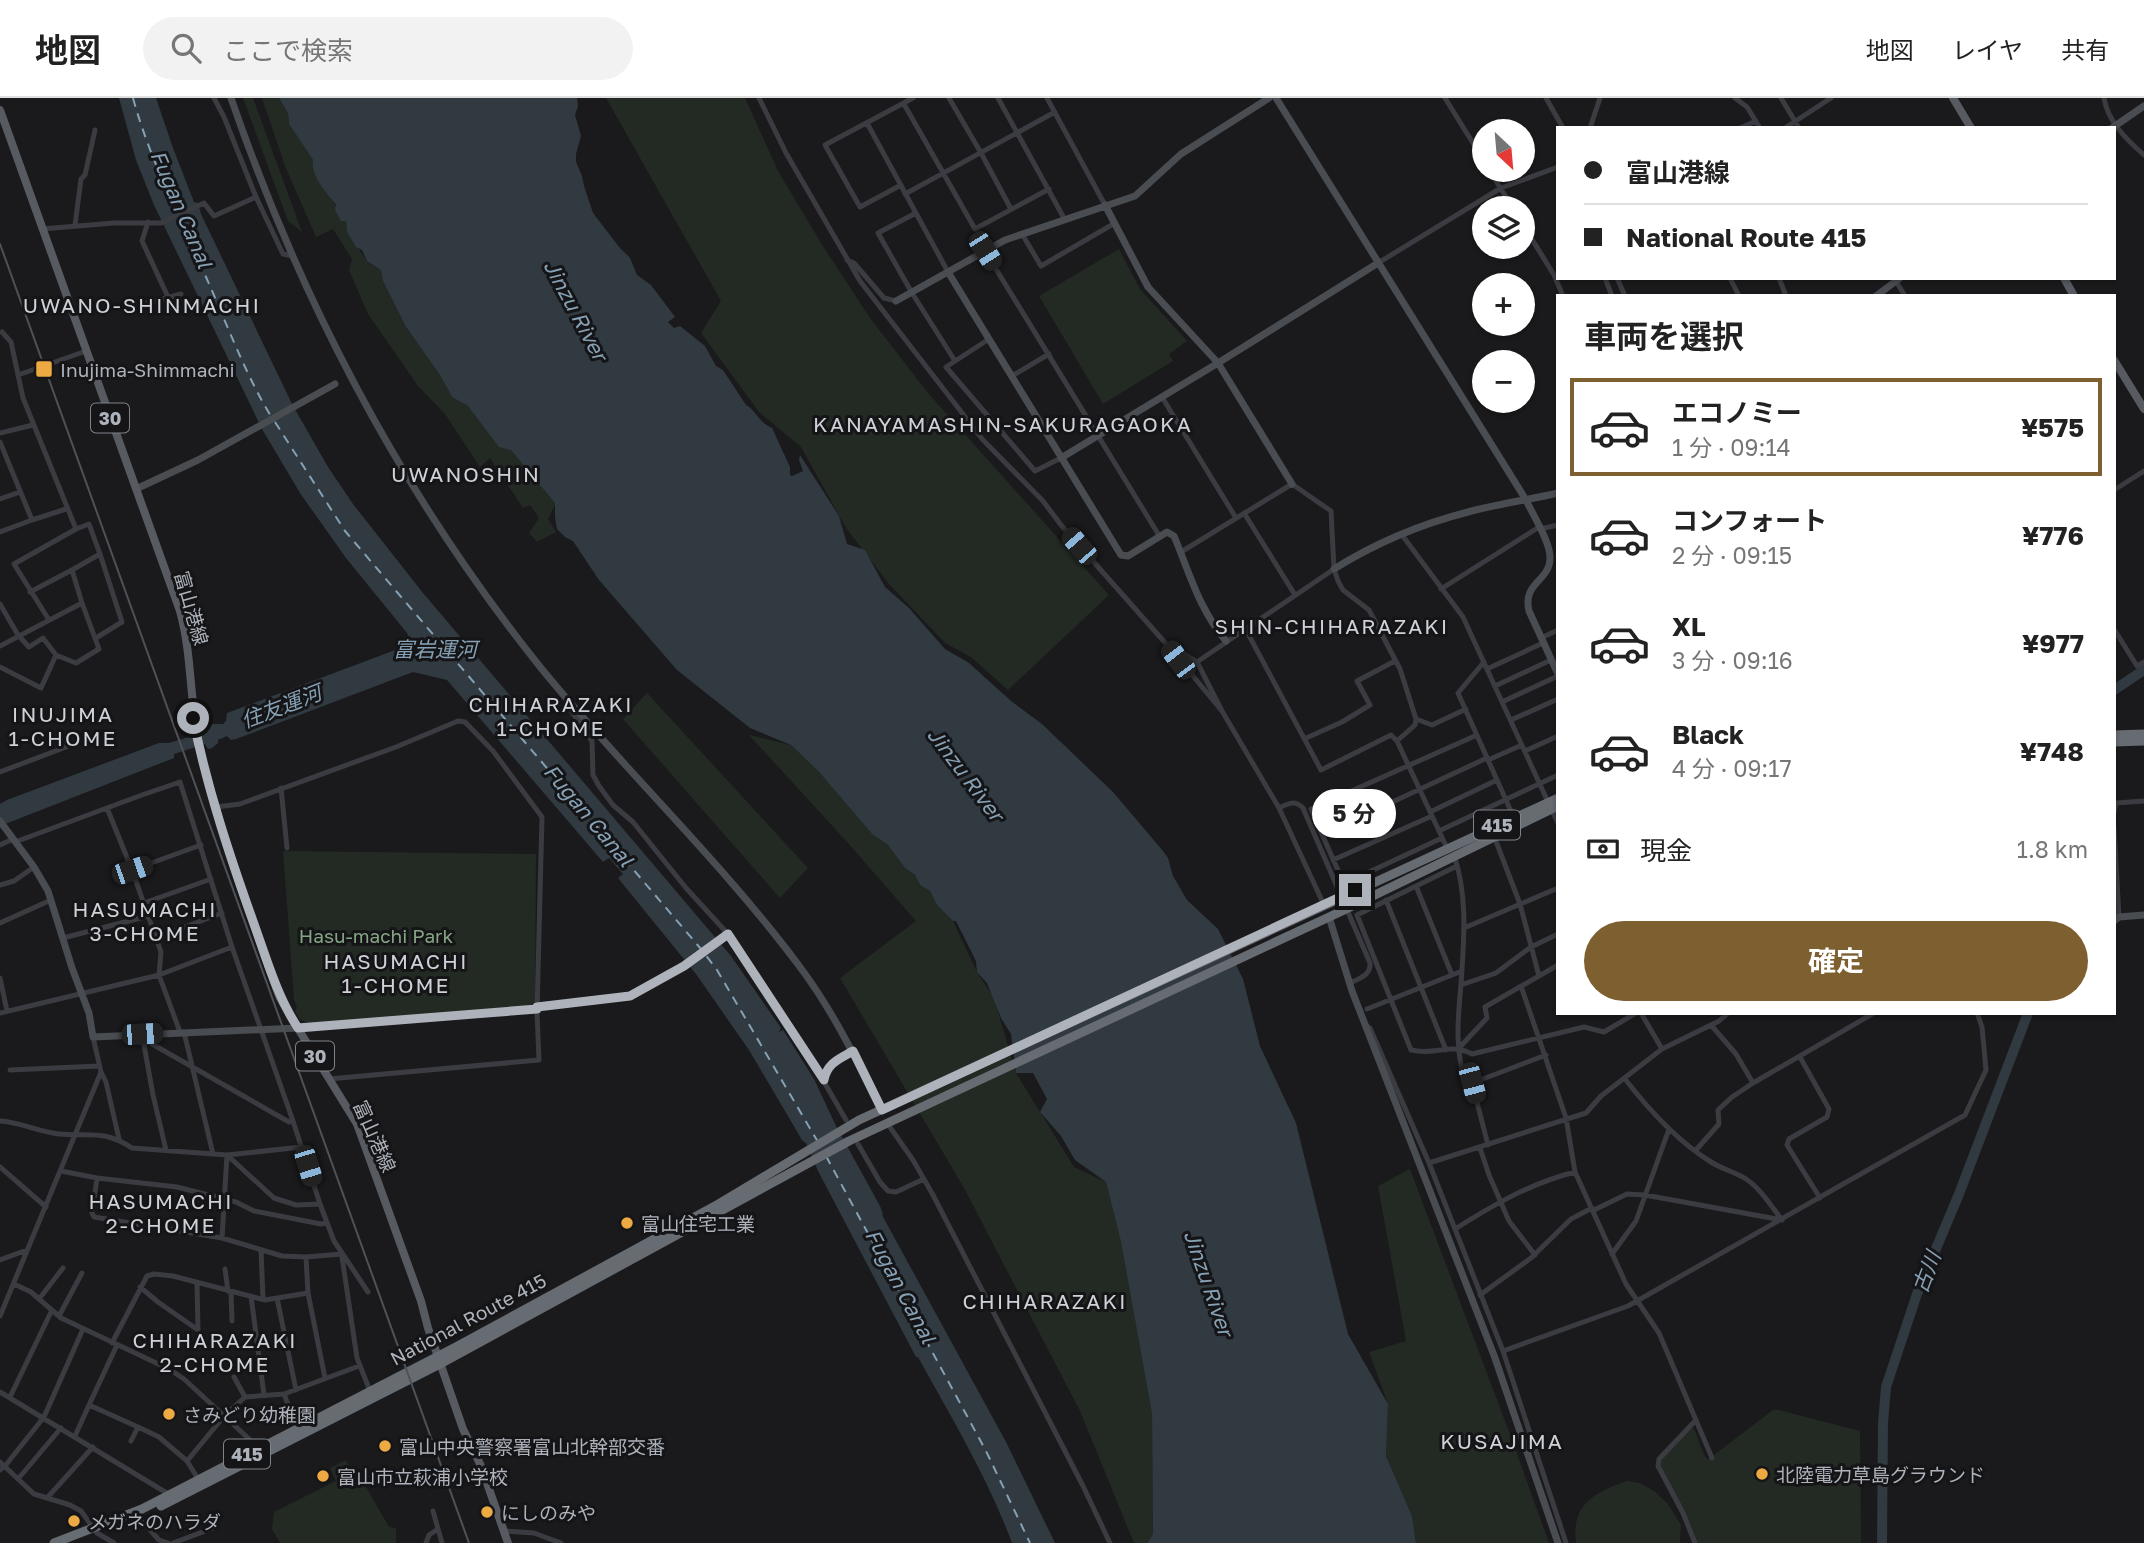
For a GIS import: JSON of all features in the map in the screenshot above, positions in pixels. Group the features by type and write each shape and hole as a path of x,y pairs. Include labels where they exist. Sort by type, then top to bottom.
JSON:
{"highway":[{"path":"2116,735 2144,734"},
{"path":"2116,741 2144,741"},
{"name":"415","path":"1325,919 1514,818 1552,806"},
{"name":"415","path":"1451,851 1494,836 1552,806"},
{"name":"415","path":"886,1108 1335,900 1439,857"},
{"name":"National Route 415","path":"439,1360 715,1206 806,1150 850,1133 887,1123 1325,919"},
{"name":"National Route 415","path":"54,1543 68,1542 135,1515 439,1360 812,1161 886,1108"}],"main road":[{"path":"1953,98 1970,126"},
{"name":"富山港線","path":"0,110 184,627 200,752 233,865 279,996 357,1124 421,1301 463,1429 481,1466 508,1543"},
{"path":"2116,363 2144,409"}],"street":[{"path":"214,98 256,197 284,254 292,256"},
{"path":"231,98 292,256 336,350 375,424 414,489 476,581 541,667 673,816 799,966 886,1108"},
{"path":"759,98 786,153 860,281 983,440 1043,501 1222,711"},
{"path":"901,186 860,207 825,145 914,98"},
{"path":"949,98 1011,209"},
{"path":"998,98 1065,220"},
{"path":"1046,98 1149,287 1218,363 1292,484 1331,511 1334,569 1343,590 1369,610 1400,669 1416,719 1415,725 1397,741"},
{"path":"847,260 854,262 884,298 896,301 985,251 1022,234 1135,196 1181,154 1269,98"},
{"path":"1276,98 1526,500 1550,556 1548,570 1529,590 1527,601 1556,670"},
{"path":"1445,98 1472,142"},
{"path":"1546,98 1562,126"},
{"path":"1591,126 1600,98"},
{"path":"1735,98 1747,107 1759,126"},
{"path":"1781,98 1798,126"},
{"path":"1788,126 1831,98"},
{"path":"2104,98 2113,126"},
{"path":"904,104 975,229 1049,188"},
{"path":"2114,126 2144,106"},
{"path":"905,194 1055,112"},
{"path":"1745,126 1756,121"},
{"path":"867,124 948,272 1121,555 1128,556 1167,532 1174,536 1198,598 1212,624 1226,641"},
{"path":"75,225 79,188 95,130"},
{"path":"2116,130 2144,155"},
{"path":"989,339 946,367 1035,471 1218,363 1500,188 1556,168"},
{"path":"1496,182 1505,196"},
{"path":"42,229 75,225 161,223 200,204 204,204 214,216 256,197"},
{"path":"916,213 878,233 955,361"},
{"path":"148,222 142,241 168,298"},
{"path":"1022,234 1041,266 1115,223"},
{"path":"1535,244 1556,280"},
{"path":"985,251 1160,537"},
{"path":"1878,294 1896,280"},
{"path":"134,307 181,294"},
{"path":"1,331 11,342 23,398 76,529"},
{"path":"18,375 86,351"},
{"path":"1012,376 1049,354"},
{"path":"136,489 170,474 335,384"},
{"path":"1162,397 1236,518"},
{"path":"0,433 33,425"},
{"path":"0,442 32,520"},
{"path":"0,465 8,462"},
{"path":"2116,489 2144,471"},
{"path":"1181,552 1292,484"},
{"path":"0,499 20,492"},
{"path":"1197,662 1361,552 1467,512 1556,493"},
{"path":"0,532 66,509"},
{"path":"1244,513 1295,596"},
{"path":"49,620 14,564 89,524 122,622 96,638"},
{"path":"1441,589 1539,528 1556,525"},
{"path":"1402,535 1463,617 1552,806"},
{"path":"30,592 100,554"},
{"path":"0,604 18,635 29,646 43,638 56,655 76,663 99,649 72,570"},
{"path":"0,646 82,603"},
{"path":"1245,628 1321,770 1391,735 1397,741 1442,838 1451,851 1457,866 1463,899 1464,928 1458,1012 1460,1069 1467,1085 1546,1055"},
{"path":"1488,669 1556,631"},
{"path":"2116,632 2137,666 2144,662"},
{"path":"1168,646 1197,662 1222,711 1279,808 1320,907"},
{"path":"0,667 41,688 56,655"},
{"path":"1304,739 1342,722 1370,705 1357,681 1395,660"},
{"path":"1495,686 1551,660"},
{"path":"1484,662 1458,693 1514,818"},
{"path":"1502,702 1556,673"},
{"path":"1511,720 1556,700"},
{"path":"572,704 570,709 592,741 593,775 599,786 728,934 824,1080 850,1133 880,1182 888,1191 896,1192 924,1178"},
{"path":"1416,719 1432,725 1466,709"},
{"path":"216,807 240,804 396,747 458,721 466,722 494,751 542,817 537,1008 539,1060 329,1079"},
{"path":"1477,736 1311,809 1337,887 1354,916 1411,1050 1424,1053 1459,1048 1472,1054 1584,1027 1604,1032 1635,1015"},
{"path":"1345,824 1488,759 1556,737"},
{"path":"0,772 66,747"},
{"path":"1439,831 1556,776"},
{"path":"1330,861 1497,780"},
{"path":"0,845 180,782 232,947 327,1223 342,1254 368,1292"},
{"path":"281,788 287,848"},
{"path":"2116,803 2144,801"},
{"path":"1279,808 1291,802 1303,808 1344,884"},
{"path":"107,808 161,952 159,975 182,1032 213,1154"},
{"path":"0,821 42,879 51,900 89,1013 100,1069 106,1082 119,1139"},
{"path":"1494,836 1520,904 1539,976"},
{"path":"1337,887 1442,838"},
{"path":"132,870 201,845"},
{"path":"1354,916 1457,866"},
{"path":"0,886 14,881 34,867"},
{"path":"144,902 211,879"},
{"path":"1416,886 1452,975"},
{"path":"1464,928 1556,889"},
{"path":"0,923 51,900"},
{"path":"1386,900 1446,1050"},
{"path":"156,938 222,912"},
{"path":"2116,919 2144,915"},
{"path":"64,938 148,916"},
{"path":"1350,983 1368,974 1370,968 1354,916"},
{"path":"1325,919 1495,1358 1559,1543"},
{"path":"93,1037 298,1028 537,1008 630,996 684,966 728,934"},
{"path":"1461,985 1496,973 1531,947 1556,935"},
{"path":"0,1013 159,975 232,947"},
{"path":"1459,1048 1487,1018 1485,1007 1556,966"},
{"path":"1367,1009 1461,971"},
{"path":"0,978 7,1011"},
{"path":"1521,986 1566,1118 1576,1172 1636,1301 1659,1332 1712,1458"},
{"path":"1640,1015 1662,1049"},
{"path":"1429,1163 1566,1118 1586,1114 1601,1096 1662,1049 1712,1025 1725,1015"},
{"path":"1696,1150 1719,1124 1718,1110 1732,1097 1871,1015"},
{"path":"1503,1351 1629,1306 1965,1115 1986,1070 1982,1027 1978,1015"},
{"path":"1364,1024 1370,1028 1429,1163 1503,1351 1566,1543"},
{"path":"1712,1025 1736,1054 1753,1083"},
{"path":"142,1034 152,1096 166,1150"},
{"path":"152,1044 289,1122 293,1121"},
{"path":"824,1080 825,1072 833,1062 853,1051"},
{"path":"1800,1057 1829,1109 1827,1117 1789,1139 1787,1145 1820,1198"},
{"path":"10,1070 100,1069"},
{"path":"0,1316 76,1134 100,1069"},
{"path":"1625,1079 1653,1114 1669,1129 1712,1163 1749,1181 1782,1220"},
{"path":"1472,1083 1488,1145"},
{"path":"0,1121 10,1121 58,1134 106,1135 119,1139 132,1148 227,1155 302,1147"},
{"path":"887,1123 924,1178 1110,1543"},
{"path":"1612,1254 1636,1221 1669,1129"},
{"path":"1480,1148 1509,1221 1535,1255"},
{"path":"222,1238 227,1155"},
{"path":"227,1155 274,1198 296,1205 320,1204"},
{"path":"0,1167 46,1207"},
{"path":"61,1171 177,1187 236,1202 254,1211 327,1223"},
{"path":"1455,1229 1500,1201 1550,1178 1576,1172"},
{"path":"97,1178 92,1213 94,1217 222,1238 282,1256 342,1254"},
{"path":"1480,1295 1535,1255 1571,1219 1627,1194 1782,1220"},
{"path":"0,1260 27,1250"},
{"path":"261,1250 263,1299"},
{"path":"342,1254 359,1366 372,1394"},
{"path":"306,1257 308,1293 326,1378"},
{"path":"39,1299 63,1268"},
{"path":"225,1269 232,1321"},
{"path":"59,1316 82,1273"},
{"path":"75,1436 147,1276 173,1276 263,1299 308,1293"},
{"path":"140,1287 198,1330 197,1282"},
{"path":"13,1284 31,1292 59,1316 177,1374 262,1450"},
{"path":"251,1296 264,1395"},
{"path":"276,1298 296,1390"},
{"path":"10,1397 52,1310"},
{"path":"83,1329 44,1417 2,1466 34,1494 81,1511 95,1530 114,1543"},
{"path":"187,1461 225,1415 245,1397 284,1394 359,1366"},
{"path":"234,1377 245,1397"},
{"path":"0,1392 173,1496"},
{"path":"284,1394 298,1432"},
{"path":"89,1405 159,1437 187,1461 200,1482"},
{"path":"1695,1543 1684,1513 1658,1466 1659,1459 1696,1420"},
{"path":"18,1479 61,1427"},
{"path":"131,1441 138,1427"},
{"path":"47,1498 93,1447"},
{"path":"433,1511 442,1543"},
{"path":"135,1515 159,1540 170,1543 216,1527"},
{"path":"426,1543 429,1535 438,1529"},
{"path":"505,1531 534,1533 561,1543"}],"green space":[{"path":"243,98 253,98 302,232 288,221"},
{"path":"262,98 279,98 288,113 289,124 313,160 319,181 346,221 347,232 367,261 381,270 383,281 406,327 452,397 468,406 511,450 556,503 548,519 556,532 537,542 529,533 539,518 530,505 523,508 490,458 480,467 445,414 418,386 368,314 349,270 352,259 333,229 316,237 285,166"},
{"path":"606,98 745,98 778,171 870,318 928,393 1109,595 1008,690 971,657 945,643 889,584 846,528 801,447 759,412 701,333 721,301"},
{"path":"1119,249 1140,289 1187,341 1169,354 1173,361 1103,404 1039,296"},
{"path":"647,693 808,868 780,898 623,719"},
{"path":"749,735 791,745 819,772 872,834 887,844 905,868 915,875 920,885 930,891 937,905 953,921 977,972 994,998 1016,1073 1074,1167 1106,1182 1121,1242 1152,1414 1153,1534 1147,1543 1134,1543 1080,1411 964,1188 840,978 916,921"},
{"name":"Hasu-machi Park","path":"283,851 536,854 535,1006 311,1024 299,1019 295,1011 297,1008 294,999"},
{"path":"1410,1169 1549,1543 1416,1543 1412,1516 1386,1456 1388,1404 1369,1352 1406,1341 1378,1186"},
{"name":"北陸電力草島グラウンド","path":"1773,1410 1860,1431 1861,1543 1695,1543 1659,1465 1660,1455 1690,1423 1705,1456 1710,1458"},
{"path":"346,1460 355,1477 362,1480 389,1527 396,1528 396,1543 280,1543 272,1529 274,1512 336,1481 330,1468"},
{"path":"1627,1481 1640,1483 1668,1504 1681,1525 1680,1543 1576,1543 1577,1518 1582,1509 1595,1495"}],"water":[{"name":"富岩運河","path":"119,98 156,98 194,202 198,203 292,404 353,504 423,593 731,956 781,1028 779,1032 783,1030 814,1079 836,1126 880,1206 882,1215 1006,1442 1055,1543 1012,1543 980,1471 916,1357 818,1171 806,1143 749,1050 696,974 618,878 623,874 609,858 603,862 447,680 413,672 236,739 231,740 227,736 218,740 212,748 208,749 205,744 174,754 174,758 0,826 0,804 7,800 159,743 169,743 202,733 205,726 223,724 227,713 406,646 410,640 346,558 300,493 262,429 154,205 136,160"},
{"name":"Jinzu River","path":"279,98 577,98 575,115 581,136 576,162 593,213 630,258 637,275 651,285 675,317 668,322 674,328 680,326 705,346 716,366 723,370 746,405 772,428 792,476 803,471 800,455 839,516 847,544 865,550 885,587 909,608 945,649 969,663 1011,701 1042,724 1113,792 1168,858 1173,876 1187,900 1218,929 1243,979 1260,1046 1296,1123 1348,1334 1388,1404 1386,1456 1412,1516 1416,1543 1147,1543 1153,1534 1152,1414 1121,1242 1106,1182 1075,1160 1061,1136 1040,1112 1047,1099 1033,1073 1016,1073 1011,1034 1001,1018 987,983 977,972 976,961 956,921 937,905 930,891 920,885 915,875 905,868 887,844 872,834 819,772 791,745 750,728 677,670 599,580 573,541 557,529 555,503 511,450 499,447 468,406 452,397 406,327 383,281 381,270 367,261 362,250 356,247 347,232 346,221 341,221 335,210 336,205 317,178 313,160 289,124 288,113"}],"waterway":[{"name":"古川","path":"2116,689 2144,670"},
{"name":"古川","path":"1882,1543 1886,1387 1917,1294 1959,1194 2027,1015"}],"ferry route":[{"path":"133,98 166,189 245,366 272,418"},
{"path":"275,422 345,531 717,970 818,1142"},
{"path":"826,1156 986,1451 1030,1543"}],"tram line":[{"path":"0,244 469,1543"}],"place":[{"name":"Inujima-Shimmachi","path":"44,369"},
{"name":"富山住宅工業","path":"627,1223"},
{"name":"さみどり幼稚園","path":"169,1414"},
{"name":"富山中央警察署富山北幹部交番","path":"385,1446"},
{"name":"北陸電力草島グラウンド","path":"1762,1474"},
{"name":"富山市立萩浦小学校","path":"323,1476"},
{"name":"にしのみや","path":"487,1512"},
{"name":"メガネのハラダ","path":"74,1521"}],"district":[{"name":"UWANO-SHINMACHI","path":"142,305"},
{"name":"KANAYAMASHIN-SAKURAGAOKA","path":"1003,424"},
{"name":"UWANOSHIN","path":"466,474"},
{"name":"SHIN-CHIHARAZAKI","path":"1332,626"},
{"name":"CHIHARAZAKI 1-CHOME","path":"551,716"},
{"name":"INUJIMA 1-CHOME","path":"63,726"},
{"name":"HASUMACHI 3-CHOME","path":"145,921"},
{"name":"HASUMACHI 1-CHOME","path":"396,973"},
{"name":"HASUMACHI 2-CHOME","path":"161,1213"},
{"name":"CHIHARAZAKI","path":"1045,1301"},
{"name":"CHIHARAZAKI 2-CHOME","path":"215,1352"},
{"name":"KUSAJIMA","path":"1502,1441"}],"route":[{"path":"193,718 200,752 233,865 279,996 298,1028 537,1009 630,996 684,966 728,934 824,1080 828,1067 853,1051 882,1110 1355,890"}],"water label":[{"name":"Fugan Canal","path":"182,209"},
{"name":"住友運河","path":"281,706"},
{"name":"Fugan Canal","path":"589,815"},
{"name":"Fugan Canal","path":"901,1286"}]}
